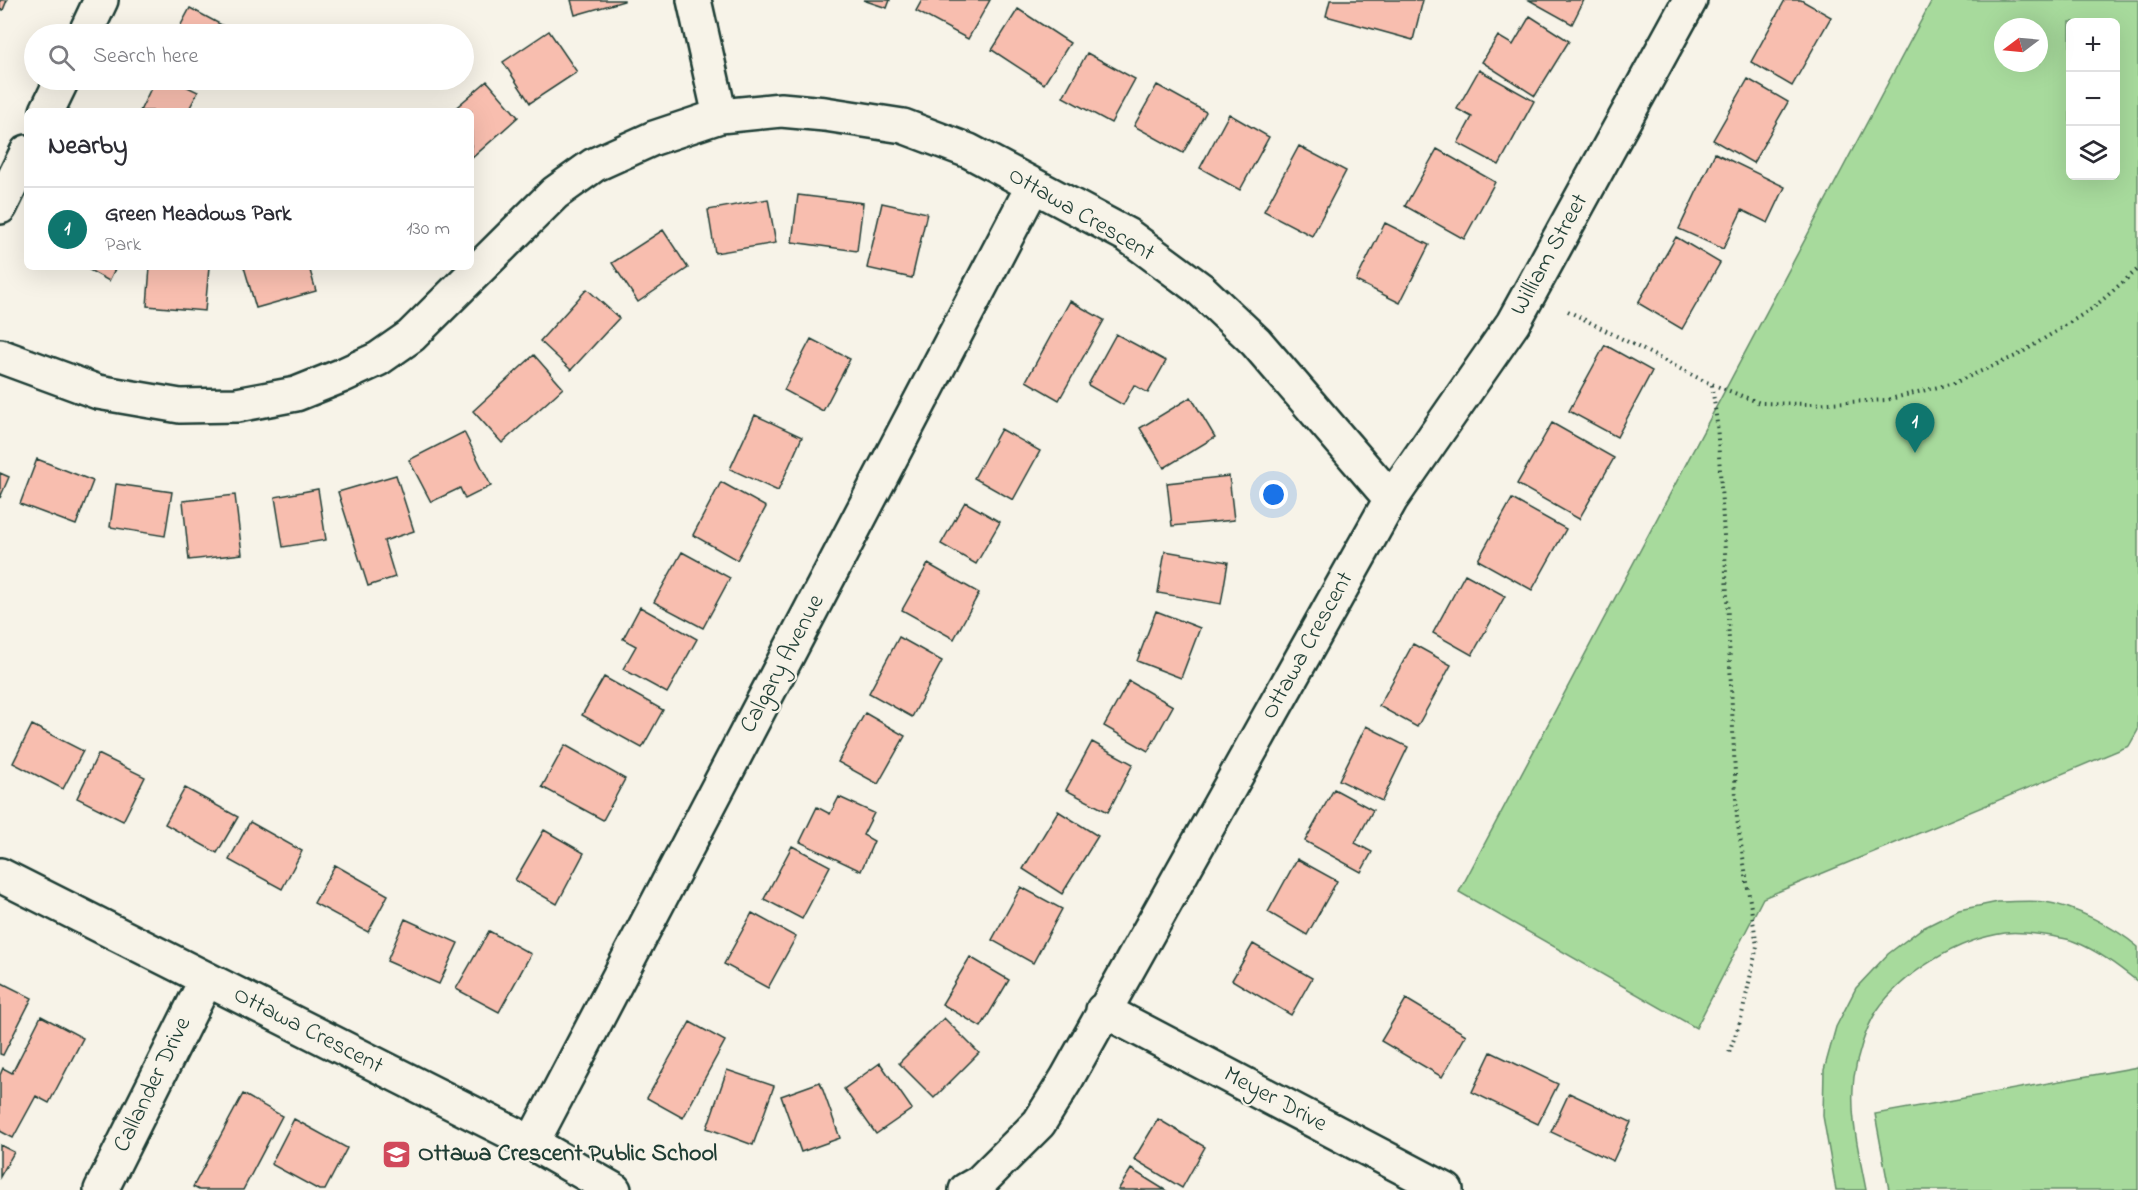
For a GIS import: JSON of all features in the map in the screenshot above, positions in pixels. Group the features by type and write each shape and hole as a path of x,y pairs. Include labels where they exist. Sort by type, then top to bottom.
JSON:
{"street":[{"path":"89,24 101,0"},
{"path":"694,0 720,116"},
{"name":"William Street","path":"1391,499 1513,323 1690,0"},
{"path":"49,108 58,90"},
{"name":"Ottawa Crescent","path":"0,356 98,392 180,406 237,405 296,394 378,359 411,336 555,193 594,165 654,138 720,116 781,110 903,126 969,151 1127,235 1200,289 1256,342 1391,499 1067,1078 1039,1123 981,1182 966,1190"},
{"path":"0,207 24,158"},
{"name":"Calgary Avenue","path":"532,1143 1033,186"},
{"name":"Ottawa Crescent","path":"0,875 532,1143 614,1190"},
{"name":"Callander Drive","path":"101,1190 206,980"},
{"name":"Meyer Drive","path":"1103,1010 1446,1190"}],"path":[{"path":"1568,311 1712,385 1760,403 1810,404 1886,400 1954,383 2018,355 2093,308 2138,269"},
{"path":"1712,385 1718,423 1737,819 1757,946 1741,1019 1729,1053"}],"green space":[{"path":"1932,0 2138,0 2138,730 2129,746 1763,898 1696,1028 1459,892"},
{"path":"2034,901 2056,904 2107,925 2138,947 2138,982 2107,959 2082,945 2051,936 2022,933 2005,933 1969,942 1916,971 1887,998 1876,1012 1865,1035 1857,1061 1853,1091 1854,1120 1866,1190 1836,1190 1823,1116 1824,1070 1836,1027 1856,988 1888,954 1921,929 1959,910 1998,902"},
{"path":"2138,1067 2138,1190 1889,1190 1875,1114"}],"building":[{"path":"0,0 7,0 3,10 0,9"},
{"path":"571,0 624,0 624,1 575,15"},
{"path":"863,0 890,0 887,8"},
{"path":"922,0 990,0 968,39 916,11"},
{"path":"1330,0 1423,0 1413,40 1326,16"},
{"path":"1529,0 1584,0 1572,24"},
{"path":"1785,0 1801,0 1831,17 1792,86 1751,62"},
{"path":"190,8 220,24 181,24"},
{"path":"1018,9 1070,43 1044,84 992,50"},
{"path":"1530,16 1569,41 1535,96 1482,62 1498,36 1513,45"},
{"path":"549,31 577,72 530,103 503,62"},
{"path":"1087,53 1135,79 1111,123 1063,97"},
{"path":"1479,70 1534,101 1499,165 1458,143 1472,117 1457,109"},
{"path":"1748,79 1788,102 1753,163 1713,140"},
{"path":"487,81 518,117 474,156 474,108 456,108"},
{"path":"1157,85 1206,112 1183,153 1134,126"},
{"path":"150,90 194,90 198,92 190,108 141,108"},
{"path":"1229,114 1269,137 1240,190 1200,168"},
{"path":"1299,146 1346,171 1312,236 1264,211"},
{"path":"1437,149 1495,182 1464,239 1405,206"},
{"path":"1715,153 1785,187 1768,223 1742,210 1723,249 1679,229"},
{"path":"798,195 863,203 857,251 792,242"},
{"path":"768,199 776,243 715,253 708,210"},
{"path":"882,203 927,213 912,278 867,268"},
{"path":"1385,223 1429,245 1400,303 1356,281"},
{"path":"663,230 688,268 638,302 612,263"},
{"path":"1676,237 1720,263 1682,329 1638,303"},
{"path":"89,270 114,270 109,281"},
{"path":"150,270 209,270 205,311 147,306"},
{"path":"245,270 310,270 316,291 256,308"},
{"path":"587,289 619,318 571,370 540,341"},
{"path":"1070,301 1104,320 1059,400 1026,381"},
{"path":"1116,334 1166,361 1148,393 1134,385 1123,405 1088,385"},
{"path":"811,339 850,359 823,411 784,390"},
{"path":"1605,345 1652,371 1617,437 1569,411"},
{"path":"534,355 563,388 502,443 473,411"},
{"path":"1191,397 1215,437 1164,468 1140,428"},
{"path":"755,415 802,437 778,491 730,469"},
{"path":"1552,423 1614,458 1579,519 1517,484"},
{"path":"1001,429 1040,451 1013,500 974,478"},
{"path":"464,432 491,486 465,499 460,488 431,502 409,460"},
{"path":"37,459 93,481 76,525 20,504"},
{"path":"0,473 9,477 0,498"},
{"path":"396,475 414,531 384,541 395,577 368,586 338,492"},
{"path":"1229,476 1234,520 1172,526 1167,483"},
{"path":"721,482 766,507 737,560 693,535"},
{"path":"116,484 172,492 165,536 110,527"},
{"path":"318,489 326,540 283,547 275,497"},
{"path":"235,495 242,554 189,560 183,501"},
{"path":"1512,499 1566,529 1532,590 1478,560"},
{"path":"965,502 1000,522 976,564 941,544"},
{"path":"1165,551 1228,562 1221,604 1158,593"},
{"path":"682,552 730,578 703,628 654,602"},
{"path":"928,564 979,593 954,639 902,610"},
{"path":"1465,574 1505,596 1472,655 1433,633"},
{"path":"640,607 697,639 667,693 623,669 636,646 623,639"},
{"path":"1156,611 1200,628 1181,678 1137,661"},
{"path":"899,637 942,661 912,717 869,693"},
{"path":"1413,644 1451,665 1417,727 1379,706"},
{"path":"604,677 663,710 642,748 582,715"},
{"path":"1129,681 1173,706 1148,751 1104,726"},
{"path":"865,713 905,736 878,784 838,762"},
{"path":"32,725 83,751 63,789 13,763"},
{"path":"1366,726 1408,747 1382,801 1339,780"},
{"path":"1092,742 1133,764 1108,812 1066,790"},
{"path":"565,745 625,779 603,820 542,787"},
{"path":"98,754 145,777 123,821 77,798"},
{"path":"185,788 238,817 217,853 165,824"},
{"path":"1334,789 1373,810 1355,843 1372,852 1361,872 1305,841"},
{"path":"839,797 874,813 863,835 874,841 861,871 800,842 817,807 830,814"},
{"path":"1058,811 1098,836 1062,894 1023,869"},
{"path":"250,822 302,851 282,889 229,860"},
{"path":"544,830 584,853 557,904 515,880"},
{"path":"792,846 830,866 802,919 764,899"},
{"path":"1297,859 1337,881 1307,935 1268,912"},
{"path":"335,865 388,895 368,932 314,903"},
{"path":"1021,887 1062,909 1033,963 992,940"},
{"path":"752,913 796,937 768,988 724,964"},
{"path":"405,919 458,943 439,984 387,961"},
{"path":"489,931 531,954 499,1012 456,989"},
{"path":"1253,944 1312,978 1291,1015 1232,980"},
{"path":"970,957 1009,980 981,1027 942,1004"},
{"path":"0,982 32,998 3,1055 0,1054"},
{"path":"1406,999 1466,1035 1442,1077 1381,1041"},
{"path":"41,1016 83,1038 49,1103 36,1096 13,1138 0,1131 0,1075 3,1068 12,1073"},
{"path":"944,1018 979,1053 934,1098 899,1063"},
{"path":"690,1022 725,1041 683,1118 647,1098"},
{"path":"1491,1052 1558,1084 1538,1124 1472,1092"},
{"path":"880,1063 912,1109 876,1134 844,1089"},
{"path":"727,1070 774,1086 753,1145 707,1128"},
{"path":"820,1082 840,1138 801,1152 781,1096"},
{"path":"1569,1093 1631,1122 1613,1161 1551,1132"},
{"path":"243,1094 282,1116 243,1190 199,1190 193,1187"},
{"path":"294,1119 347,1148 325,1190 319,1190 271,1164"},
{"path":"1158,1119 1205,1147 1182,1188 1134,1159"},
{"path":"0,1145 14,1152 0,1177"},
{"path":"1131,1169 1165,1190 1118,1190"}],"place":[{"name":"Green Meadows Park","path":"1915,453"},
{"name":"Ottawa Crescent Public School","path":"397,1154"}]}
